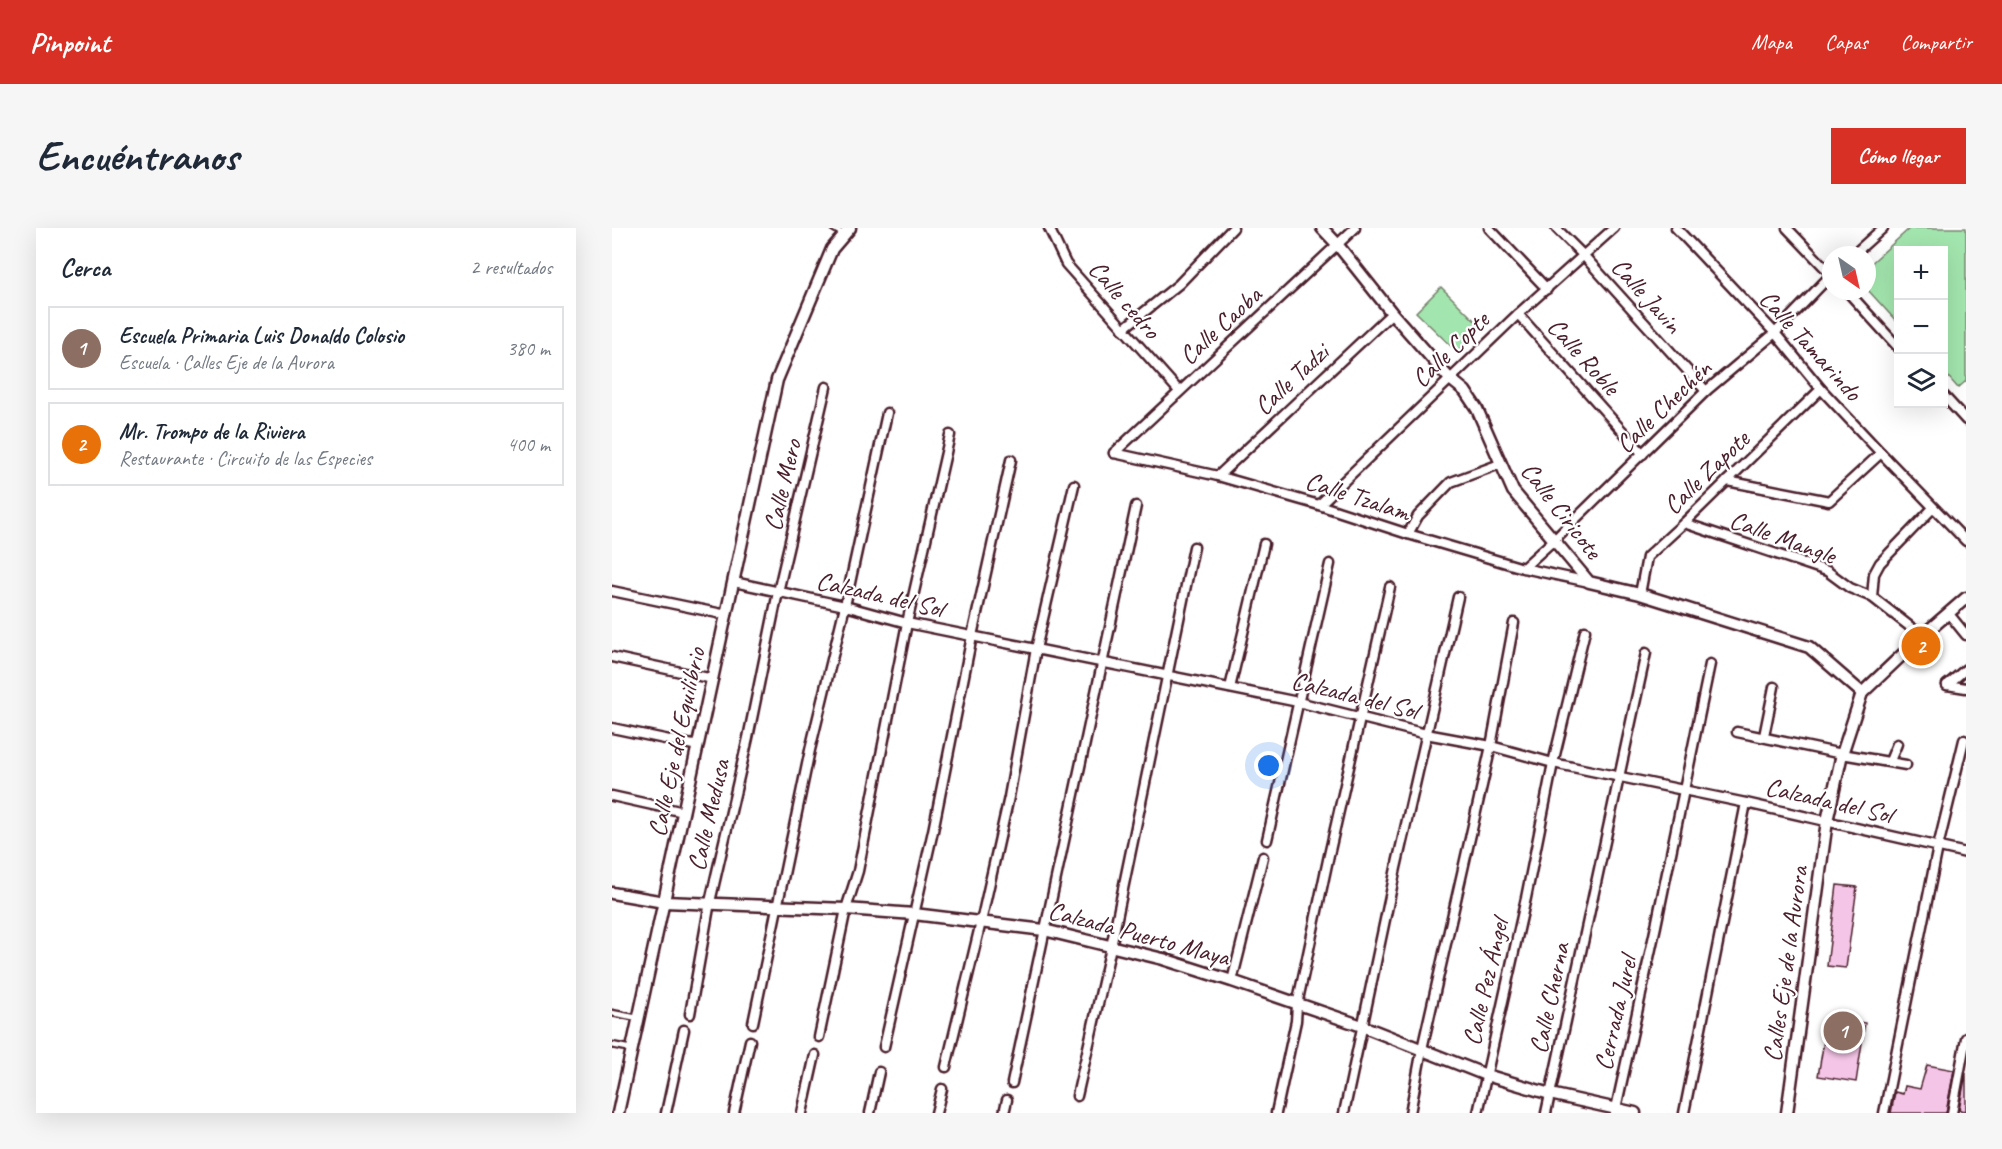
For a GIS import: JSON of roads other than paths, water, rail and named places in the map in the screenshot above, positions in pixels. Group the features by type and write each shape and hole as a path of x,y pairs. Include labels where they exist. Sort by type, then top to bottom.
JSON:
{"street":[{"name":"Calle cedro","path":"1049,228 1066,264 1179,392"},
{"path":"1123,330 1179,284 1233,228"},
{"name":"Calle Ciricote","path":"1322,228 1449,378 1465,391 1477,409 1513,490 1589,582 1640,594 1809,647 1862,693"},
{"name":"Calle Caoba","path":"1114,453 1355,228"},
{"path":"1489,228 1547,289"},
{"name":"Calle Javin","path":"1556,228 1706,391"},
{"name":"Calle Copte","path":"1319,505 1449,378 1614,228"},
{"name":"Calle Tamarindo","path":"1676,228 1775,333 1821,389 1966,541"},
{"path":"1787,228 1822,265"},
{"path":"1863,246 1883,228"},
{"name":"Calle Eje del Equilibrio","path":"618,1113 777,380 832,249 846,231"},
{"name":"Calle Chechén","path":"1523,568 1706,391 1775,333 1822,283"},
{"path":"1855,300 1894,342"},
{"name":"Calle Tadzi","path":"1218,476 1392,313"},
{"name":"Calle Roble","path":"1518,314 1643,454"},
{"name":"Calle Mero","path":"748,738 778,592 826,387"},
{"name":"Calle Zapote","path":"1640,594 1647,557 1684,524 1821,389"},
{"path":"1948,399 1962,409 1966,420"},
{"path":"753,1023 810,750 845,606 887,413"},
{"path":"819,1037 846,909 858,871 907,623 950,435"},
{"name":"Calle Tzalam","path":"1114,453 1218,476 1523,568 1589,582"},
{"path":"1727,481 1828,501 1881,453"},
{"path":"884,1047 943,783 972,636 1011,460"},
{"path":"1407,534 1418,516 1451,482 1500,464"},
{"path":"945,1067 1009,797 1036,650 1074,485"},
{"path":"1012,1083 1136,506"},
{"path":"1872,597 1874,574 1880,563 1933,508"},
{"name":"Calle Mangle","path":"1684,524 1827,571 1850,588 1872,597 1922,636"},
{"path":"1230,688 1264,544"},
{"path":"1077,1096 1111,946 1194,548"},
{"path":"1267,840 1330,564"},
{"name":"Calzada del Sol","path":"734,582 845,606 907,623 1298,702 1426,734 1491,746 1553,763 1746,803 1966,853"},
{"path":"1276,1113 1329,855 1390,587"},
{"path":"612,591 727,615"},
{"path":"1344,1113 1396,868 1458,597"},
{"path":"1862,693 1966,598"},
{"path":"1949,614 1966,635"},
{"path":"1410,1113 1422,1049 1491,746 1515,623"},
{"name":"Calle Pez Ángel","path":"1478,1113 1526,898 1553,763 1585,631"},
{"name":"Calle Cherna","path":"1546,1113 1646,653"},
{"path":"612,657 713,679"},
{"name":"Cerrada Jurel","path":"1615,1111 1710,664"},
{"path":"1966,669 1947,685 1966,688"},
{"path":"1764,736 1774,687"},
{"name":"Calles Eje de la Aurora","path":"1787,1113 1827,821 1842,754 1862,693"},
{"path":"612,728 698,746"},
{"path":"1737,732 1906,765"},
{"name":"Calle Medusa","path":"690,1014 710,902 748,738"},
{"path":"1884,1113 1938,847 1964,740"},
{"path":"1890,761 1897,744"},
{"path":"612,796 684,812"},
{"path":"1684,1113 1746,803"},
{"path":"1232,981 1263,857"},
{"name":"Calzada Puerto Maya","path":"612,893 664,902 710,902 914,914 1044,930 1163,959 1232,981 1362,1026 1486,1075 1615,1111 1635,1113"},
{"path":"666,1113 684,1030"},
{"path":"1952,1113 1966,1038"},
{"path":"734,1113 750,1041"},
{"path":"802,1113 815,1055"},
{"path":"870,1113 879,1072"},
{"path":"936,1113 942,1089"},
{"path":"1004,1113 1007,1100"}],"lane":[{"path":"833,228 846,231"},
{"path":"612,1013 638,1018"},
{"path":"612,1045 632,1049"}],"place":[{"name":"Mr. Trompo de la Riviera","path":"1921,646"},
{"name":"Escuela Primaria Luis Donaldo Colosio","path":"1843,1031"}]}
